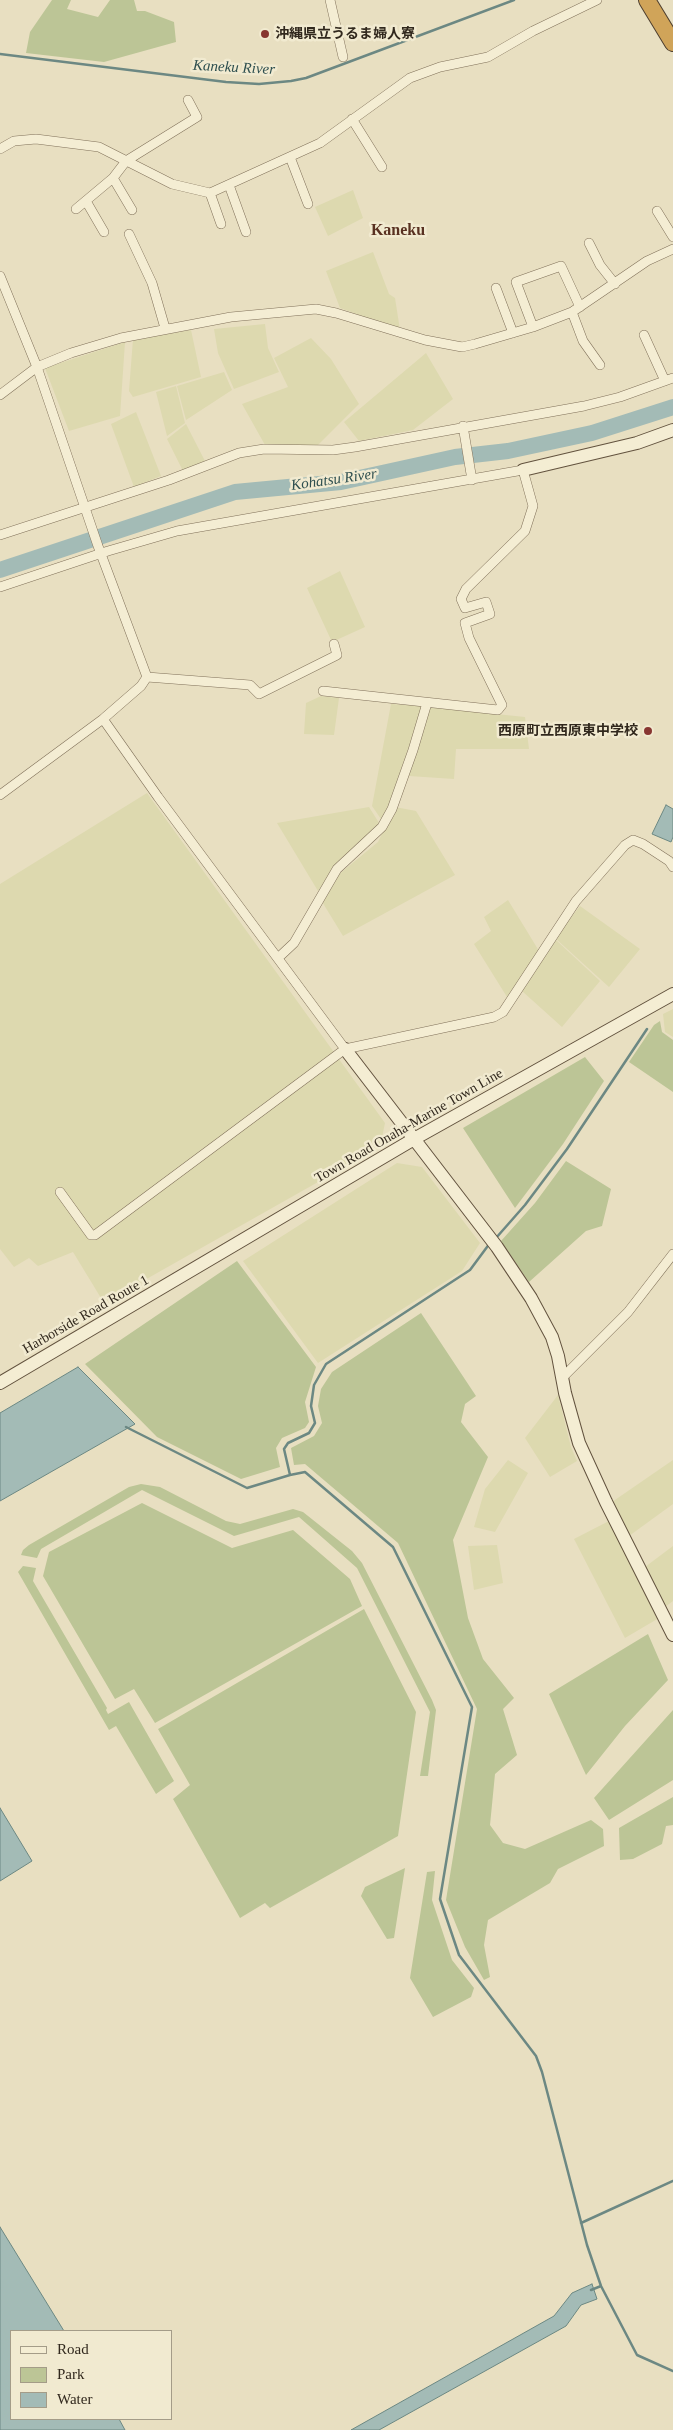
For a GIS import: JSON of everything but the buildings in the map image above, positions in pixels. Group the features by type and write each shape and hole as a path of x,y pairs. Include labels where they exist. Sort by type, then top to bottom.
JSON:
{"highway":[{"path":"647,0 673,42"}],"street":[{"path":"330,0 343,58"},
{"path":"0,149 14,141 36,140 62,141 99,147 172,184 210,193 320,144 410,78 440,67 488,57 533,31 596,0"},
{"path":"76,209 114,178 126,161 197,116 188,100"},
{"path":"352,119 382,167"},
{"path":"290,157 308,204"},
{"path":"114,178 132,210"},
{"path":"229,185 246,232"},
{"path":"210,193 220,224"},
{"path":"86,201 104,232"},
{"path":"657,212 673,237"},
{"path":"129,234 152,282 165,328"},
{"path":"589,243 600,266 615,284"},
{"path":"0,395 37,367 99,344 165,328 231,317 316,309 336,313 425,340 462,347 533,327 576,310 647,261 673,249"},
{"path":"533,327 516,282 560,266 576,310 583,341 600,365"},
{"path":"0,276 37,367 99,550 147,677"},
{"path":"496,288 513,333"},
{"path":"0,535 178,477 239,453 272,449 345,448 463,429 584,406 669,379 644,335"},
{"path":"463,429 472,476"},
{"path":"0,587 99,550 177,531 472,476 523,470 637,444 673,430"},
{"path":"323,691 498,710 502,705 469,638 465,623 490,614 486,602 465,608 461,599 466,589 525,531 533,506 523,470"},
{"path":"147,677 250,684 259,694 337,655 334,644"},
{"path":"0,795 103,719 141,686 147,677"},
{"path":"278,958 294,943 337,869 382,827 392,809 414,750 427,703"},
{"path":"103,719 158,797 345,1049 493,1242 531,1298 552,1337 579,1443 606,1502 673,1635"},
{"path":"60,1192 91,1234 95,1235 345,1049 494,1017 503,1012 576,902 626,845 633,840 643,844 669,861 673,867"},
{"name":"Town Road Onaha-Marine Town Line","path":"162,1288 414,1139 673,994"},
{"path":"563,1377 628,1312 673,1254"},
{"name":"Harborside Road Route 1","path":"0,1383 162,1288"}],"shaded area":[{"path":"353,190 363,218 328,236 315,207"},
{"path":"373,252 389,294 395,298 400,330 340,308 326,271"},
{"path":"265,324 268,348 279,372 234,389 218,353 214,329"},
{"path":"191,330 201,377 133,397 129,391 133,339"},
{"path":"311,338 331,359 359,404 317,446 265,445 242,404 288,387 274,358"},
{"path":"125,342 120,416 69,431 45,368"},
{"path":"426,353 453,399 413,430 359,441 344,422"},
{"path":"224,372 232,390 186,420 177,386"},
{"path":"176,386 185,423 167,436 156,392"},
{"path":"136,412 161,476 134,487 111,424"},
{"path":"186,424 205,461 183,471 167,439"},
{"path":"340,571 365,627 332,642 307,588"},
{"path":"321,696 339,698 334,735 304,734 306,703"},
{"path":"391,704 423,706 383,822 372,806"},
{"path":"428,707 525,717 529,749 456,749 454,779 409,776"},
{"path":"147,793 385,1123 380,1147 104,1303 73,1252 38,1266 29,1258 14,1267 0,1249 0,884"},
{"path":"369,807 381,826 334,868 318,891 277,823"},
{"path":"395,807 416,811 455,875 343,936 321,900 338,875 378,842"},
{"path":"508,900 539,951 507,997 474,944 491,931 484,917"},
{"path":"580,906 640,949 609,987 555,938"},
{"path":"556,940 600,981 562,1027 522,991"},
{"path":"673,1009 673,1037 665,1032 663,1014"},
{"path":"397,1163 422,1167 480,1243 462,1271 318,1363 243,1261"},
{"path":"558,1395 571,1447 577,1461 550,1477 525,1438"},
{"path":"508,1460 528,1473 495,1532 474,1527 485,1489"},
{"path":"673,1460 673,1504 629,1536 612,1502"},
{"path":"609,1521 659,1618 625,1638 574,1539"},
{"path":"497,1545 503,1583 474,1590 468,1546"},
{"path":"673,1546 673,1601 665,1607 645,1567"}],"green space":[{"path":"52,0 71,0 67,9 98,17 110,0 134,0 137,11 145,11 174,22 176,42 104,62 26,53 30,32"},
{"path":"660,1021 662,1032 673,1040 673,1092 629,1062 654,1025"},
{"path":"585,1057 604,1081 563,1144 515,1208 463,1128"},
{"path":"566,1161 611,1189 602,1226 586,1231 529,1282 501,1241 535,1203"},
{"path":"237,1261 316,1367 305,1402 309,1422 305,1428 282,1438 276,1448 280,1467 241,1479 157,1437 85,1364"},
{"path":"421,1313 476,1396 465,1404 461,1422 488,1457 453,1540 468,1618 483,1659 514,1698 503,1709 517,1755 495,1774 490,1825 503,1843 525,1849 591,1820 603,1829 604,1846 558,1869 550,1883 488,1920 484,1945 490,1977 484,1980 465,1947 446,1900 477,1709 398,1543 305,1464 294,1465 291,1448 314,1436 322,1423 318,1406 321,1389 332,1372"},
{"path":"141,1484 160,1487 226,1521 240,1524 293,1509 303,1512 352,1551 362,1563 436,1710 428,1776 420,1776 430,1712 357,1568 299,1517 234,1536 142,1490 41,1549 37,1558 21,1555 23,1550 29,1545 129,1487"},
{"path":"142,1503 232,1548 293,1530 350,1579 362,1606 155,1723 134,1689 115,1699 43,1576 49,1552"},
{"path":"23,1566 36,1568 33,1581 107,1708 108,1714 129,1702 174,1781 156,1794 116,1726 109,1730 18,1572"},
{"path":"364,1609 416,1712 398,1836 270,1908 265,1903 240,1918 173,1799 190,1785 158,1729"},
{"path":"648,1634 668,1680 625,1726 586,1775 549,1694"},
{"path":"673,1710 673,1780 609,1820 594,1798"},
{"path":"673,1797 673,1825 666,1826 662,1844 633,1859 620,1860 619,1828"},
{"path":"405,1868 394,1938 387,1939 361,1896 365,1887"},
{"path":"435,1871 432,1900 452,1960 474,1988 471,1997 433,2017 410,1978 427,1872"}],"water":[{"path":"666,805 673,809 673,837 671,842 652,834"},
{"path":"78,1367 135,1424 0,1501 0,1413"},
{"path":"0,1808 32,1861 0,1881"},
{"path":"0,2227 63,2330 10,2330 10,2420 120,2420 125,2430 0,2430"},
{"path":"592,2284 597,2299 581,2305 566,2326 379,2430 351,2430 554,2316 572,2293"}],"waterway":[{"name":"Kaneku River","path":"0,54 226,82 259,84 291,81 306,78 514,0"},
{"name":"Kohatsu River","path":"0,570 235,492 341,482 455,457 508,451 592,433 673,407"},
{"path":"496,1238 525,1205 567,1149 647,1029"},
{"path":"126,1427 247,1488 290,1475 284,1449 288,1443 309,1433 315,1423 311,1406 314,1385 326,1364 470,1270 490,1243"},
{"path":"290,1475 305,1472 393,1547 472,1707 440,1899 459,1955 536,2056 542,2072 587,2245 601,2286 637,2355 673,2371"},
{"path":"581,2223 673,2181"},
{"path":"591,2290 601,2286"}],"place":[{"name":"沖縄県立うるま婦人寮","path":"265,34"},
{"name":"西原町立西原東中学校","path":"648,731"}],"district":[{"name":"Kaneku","path":"398,231"}]}
